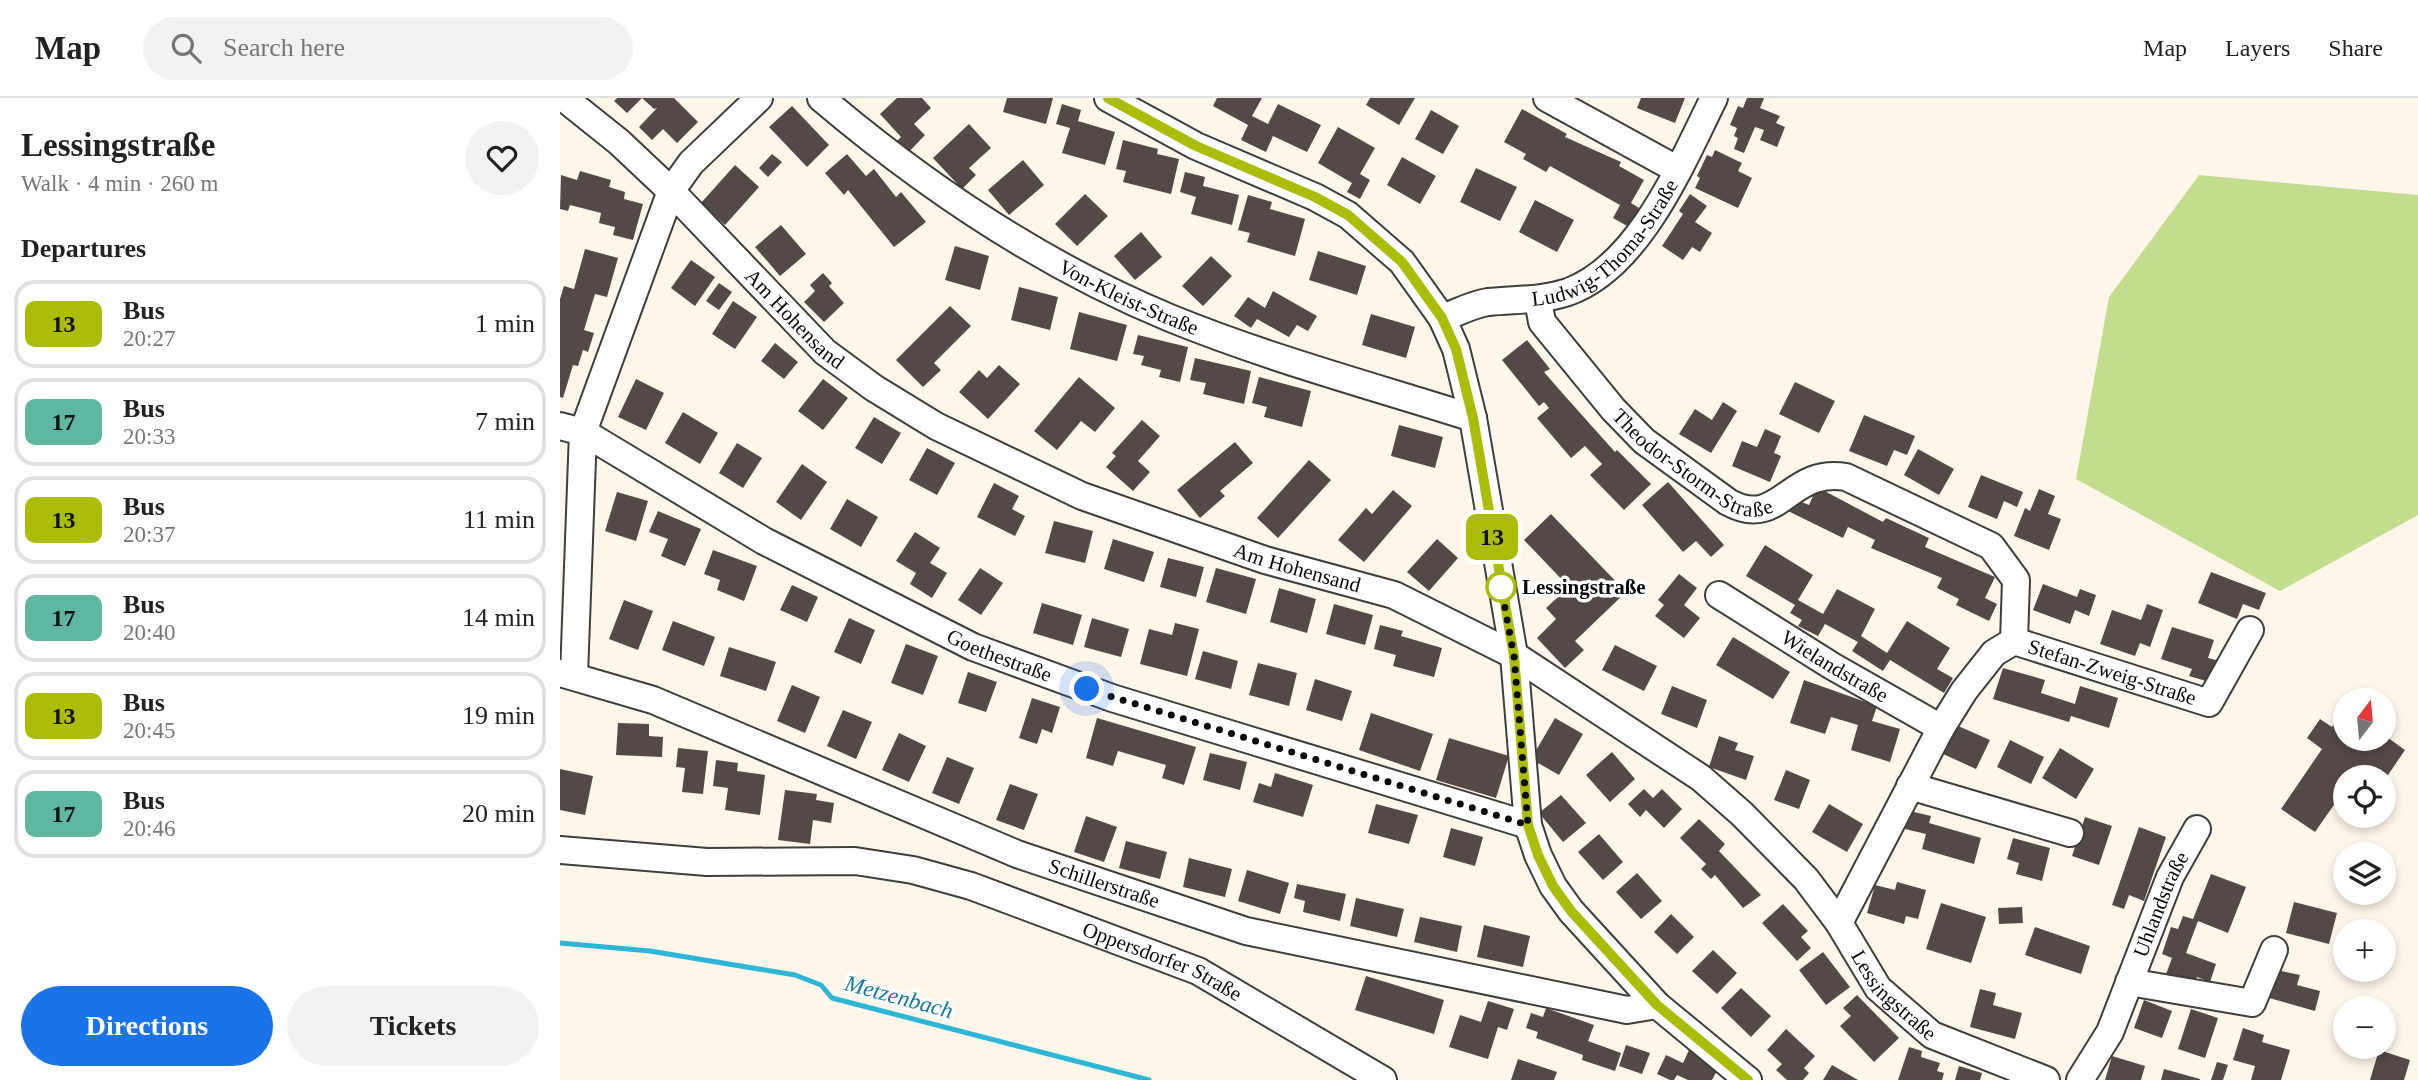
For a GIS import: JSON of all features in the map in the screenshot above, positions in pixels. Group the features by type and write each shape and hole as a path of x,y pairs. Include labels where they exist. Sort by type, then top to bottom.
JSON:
{"street":[{"name":"Am Hohensand","path":"564,98 619,142 671,191 825,352 874,388 936,426 1082,496 1265,560 1394,596 1514,656"},
{"path":"571,429 671,191 691,163 759,98"},
{"name":"Von-Kleist-Straße","path":"821,98 881,149 952,199 1025,246 1101,286 1230,340 1473,418"},
{"path":"1108,98 1196,146 1315,197 1348,215 1402,262 1442,318 1456,349 1473,418 1514,656 1528,825 1553,886 1571,911 1657,1005 1748,1080"},
{"path":"1547,98 1678,170"},
{"name":"Ludwig-Thoma-Straße","path":"1442,318 1486,302 1538,300 1570,291 1594,278 1616,261 1638,235 1678,170 1714,98"},
{"name":"Theodor-Storm-Straße","path":"1538,300 1542,322 1636,433 1741,509 1757,510 1772,505 1810,478 1827,474 1846,477 1884,493 1992,546 2016,580 2014,641"},
{"name":"Schillerstraße","path":"571,429 567,674 653,700 1017,854 1246,931 1627,1010 1657,1005"},
{"name":"Goethestraße","path":"571,429 764,541 973,647 1112,698 1528,825"},
{"name":"Wielandstraße","path":"1729,594 1941,728"},
{"name":"Stefan-Zweig-Straße","path":"2014,641 2209,703 2250,630"},
{"path":"1839,923 1941,728 1964,691 1994,653 2014,641"},
{"name":"Lessingstraße","path":"1514,656 1701,778 1742,814 1806,879 1839,923 1878,988 1932,1035 2046,1080"},
{"path":"1910,786 2070,833"},
{"name":"Uhlandstraße","path":"2080,1080 2110,1032 2170,877 2197,829"},
{"name":"Oppersdorfer Straße","path":"560,850 707,862 855,861 971,886 1198,971 1383,1080"},
{"name":"Uhlandstraße","path":"2129,982 2252,1003 2274,950"}],"green space":[{"path":"2199,175 2418,195 2418,515 2280,591 2076,479 2109,297"}],"building":[{"path":"617,98 642,98 627,113 614,101"},
{"path":"642,98 674,98 698,122 677,143 663,129 652,140 639,127 657,108 654,109"},
{"path":"897,98 922,98 931,108 914,124 925,135 907,154 896,142 901,137 880,114"},
{"path":"1007,98 1053,98 1046,124 1003,112"},
{"path":"1217,98 1262,98 1252,116 1268,124 1278,104 1321,125 1307,152 1273,136 1266,152 1241,140 1248,125 1213,106"},
{"path":"1370,98 1415,98 1399,125 1366,105"},
{"path":"1641,98 1685,98 1675,123 1637,108"},
{"path":"1747,98 1764,98 1760,108 1780,116 1776,123 1785,127 1777,147 1760,140 1764,130 1755,127 1744,153 1734,149 1738,138 1734,136 1737,128 1730,125 1738,106 1743,108"},
{"path":"1062,104 1081,110 1078,121 1115,132 1105,165 1062,153 1070,128 1056,124"},
{"path":"792,106 829,145 807,167 769,127"},
{"path":"1522,109 1567,134 1565,137 1621,162 1619,166 1644,180 1631,203 1639,208 1629,227 1613,218 1620,205 1550,166 1546,172 1523,159 1526,154 1504,142"},
{"path":"1431,110 1459,126 1443,154 1415,139"},
{"path":"969,124 991,148 969,168 976,175 962,189 933,158"},
{"path":"1338,127 1375,148 1360,174 1370,180 1360,199 1347,192 1352,183 1318,163"},
{"path":"1123,140 1158,149 1157,154 1179,159 1171,194 1123,182 1126,171 1116,169"},
{"path":"1715,150 1742,163 1738,171 1752,178 1738,208 1695,188 1700,178 1697,176 1707,155 1712,157"},
{"path":"772,154 782,162 768,177 759,168"},
{"path":"847,154 866,176 874,169 896,197 901,192 926,222 894,247 848,190 844,195 825,173"},
{"path":"1402,157 1436,176 1420,204 1387,185"},
{"path":"1023,160 1044,185 1009,215 988,190"},
{"path":"735,165 759,187 725,225 701,203"},
{"path":"1476,168 1517,187 1500,221 1460,202"},
{"path":"580,171 611,180 609,187 625,192 624,199 643,204 633,240 613,235 615,227 599,223 601,213 570,205 568,211 560,209 561,175 577,180"},
{"path":"1185,172 1205,177 1203,186 1239,195 1232,225 1191,214 1196,197 1180,192"},
{"path":"1085,194 1108,216 1077,246 1055,224"},
{"path":"1690,194 1707,206 1695,222 1712,233 1700,252 1692,247 1683,260 1662,246 1683,214 1679,211"},
{"path":"1248,195 1272,202 1270,209 1305,219 1295,256 1247,242 1250,233 1238,230"},
{"path":"1535,200 1574,220 1557,252 1519,232"},
{"path":"781,225 806,254 780,276 755,247"},
{"path":"1141,232 1162,257 1135,280 1114,256"},
{"path":"955,246 989,256 980,290 945,280"},
{"path":"585,249 618,258 607,297 595,294 584,330 594,333 588,352 583,350 578,366 573,365 563,398 560,397 560,299 564,286 574,289"},
{"path":"1318,251 1366,266 1357,295 1309,280"},
{"path":"1211,256 1232,276 1203,306 1182,286"},
{"path":"691,260 715,277 695,306 671,288"},
{"path":"823,273 832,283 829,286 844,303 824,322 804,302 815,291 810,285"},
{"path":"719,283 732,292 719,310 706,301"},
{"path":"1019,287 1058,297 1050,330 1011,320"},
{"path":"1273,291 1317,316 1308,331 1297,325 1289,337 1257,319 1251,328 1234,316 1248,297 1265,308"},
{"path":"733,301 757,317 735,349 712,334"},
{"path":"950,306 971,326 934,363 941,370 923,387 896,360"},
{"path":"1079,312 1127,325 1117,361 1070,349"},
{"path":"1371,314 1415,327 1406,358 1362,345"},
{"path":"1138,335 1188,347 1180,382 1159,377 1161,370 1141,365 1144,356 1133,354"},
{"path":"1527,340 1550,369 1544,372 1615,452 1617,450 1651,484 1624,510 1590,475 1602,464 1585,446 1571,458 1537,418 1549,408 1544,402 1539,406 1502,360"},
{"path":"775,343 798,362 784,379 761,361"},
{"path":"1195,358 1251,371 1244,404 1203,394 1206,383 1190,380"},
{"path":"999,365 1020,384 988,419 959,392 979,370 987,378"},
{"path":"1079,377 1115,408 1095,432 1081,421 1057,450 1034,431"},
{"path":"1259,377 1311,391 1302,427 1264,417 1267,407 1252,403"},
{"path":"636,379 664,393 646,430 618,417"},
{"path":"823,379 848,398 823,430 798,411"},
{"path":"1795,382 1835,401 1819,433 1779,414"},
{"path":"1723,402 1737,411 1711,453 1679,434 1695,409 1712,420"},
{"path":"683,412 718,433 700,464 665,443"},
{"path":"1864,415 1915,436 1907,455 1894,450 1887,466 1849,451"},
{"path":"874,417 901,433 882,464 855,448"},
{"path":"1142,420 1160,436 1138,461 1150,472 1133,491 1106,467 1116,456 1112,453"},
{"path":"1399,425 1443,437 1435,468 1391,456"},
{"path":"1765,429 1781,436 1774,453 1781,456 1770,482 1732,466 1742,441 1757,447"},
{"path":"1235,442 1253,463 1220,491 1225,496 1200,518 1177,490"},
{"path":"737,443 762,458 743,488 719,473"},
{"path":"927,448 955,463 937,495 909,480"},
{"path":"1918,449 1954,469 1939,495 1904,475"},
{"path":"1309,460 1331,480 1278,538 1257,518"},
{"path":"802,464 827,482 801,520 776,502"},
{"path":"1981,475 2023,492 2017,507 2004,501 1997,519 1968,507"},
{"path":"1668,482 1724,545 1711,557 1696,541 1683,552 1642,505"},
{"path":"994,483 1019,496 1012,509 1025,516 1015,536 977,517"},
{"path":"1817,487 1883,522 1886,518 1929,538 1925,547 1995,577 1985,598 1997,604 1989,621 1956,605 1959,599 1937,588 1942,578 1871,548 1875,540 1848,527 1843,538 1786,510 1792,498 1809,505"},
{"path":"2039,489 2055,496 2048,514 2061,519 2049,550 2014,536 2025,508 2030,511"},
{"path":"1393,490 1412,506 1364,562 1338,540 1366,508 1372,514"},
{"path":"617,492 648,501 636,541 605,531"},
{"path":"847,499 878,517 861,547 830,529"},
{"path":"658,511 701,529 685,566 661,556 668,539 649,532"},
{"path":"1551,514 1626,592 1575,641 1584,650 1565,668 1537,638 1556,619 1546,608 1569,587 1524,540"},
{"path":"1054,521 1093,531 1085,563 1045,553"},
{"path":"915,532 940,548 930,563 947,573 932,598 910,584 916,573 896,561"},
{"path":"1113,539 1154,552 1144,582 1104,569"},
{"path":"1437,539 1458,558 1429,591 1407,572"},
{"path":"1765,545 1813,575 1798,600 1823,614 1837,589 1875,609 1861,636 1887,653 1907,621 1950,648 1937,669 1953,678 1944,693 1890,660 1883,671 1852,651 1858,642 1825,624 1818,636 1798,626 1802,620 1790,613 1795,605 1746,576"},
{"path":"713,550 757,566 744,601 717,590 720,580 704,574"},
{"path":"1168,558 1204,567 1196,597 1160,587"},
{"path":"980,568 1003,583 981,615 958,600"},
{"path":"1216,568 1256,579 1246,614 1206,602"},
{"path":"2211,572 2266,593 2259,610 2243,604 2237,619 2198,603"},
{"path":"1679,574 1697,588 1684,605 1700,618 1684,638 1655,616 1664,605 1658,600"},
{"path":"2043,584 2077,597 2080,589 2096,595 2089,616 2075,610 2070,624 2033,610"},
{"path":"792,585 818,597 807,622 780,610"},
{"path":"1279,588 1316,599 1307,633 1270,622"},
{"path":"624,600 653,611 638,650 609,639"},
{"path":"1042,603 1082,615 1073,645 1033,633"},
{"path":"1334,604 1373,615 1365,645 1326,634"},
{"path":"2147,604 2163,610 2150,647 2140,643 2135,656 2100,644 2112,610 2141,620"},
{"path":"849,618 875,630 861,664 834,652"},
{"path":"1092,618 1129,629 1121,657 1084,647"},
{"path":"673,621 715,637 704,666 662,650"},
{"path":"1175,623 1199,629 1187,676 1140,664 1149,629 1172,635"},
{"path":"1380,625 1403,631 1401,636 1442,648 1434,677 1393,666 1396,655 1374,649"},
{"path":"2172,627 2214,640 2208,658 2220,661 2213,683 2189,676 2192,669 2161,659"},
{"path":"1733,637 1790,672 1773,699 1716,665"},
{"path":"906,644 938,656 923,695 891,683"},
{"path":"1615,645 1657,666 1644,691 1602,670"},
{"path":"729,647 776,662 766,691 720,676"},
{"path":"1203,651 1238,661 1231,689 1195,679"},
{"path":"1258,663 1297,673 1289,706 1249,695"},
{"path":"2003,668 2045,680 2041,693 2075,704 2080,686 2118,698 2109,728 2071,716 2069,722 1993,699"},
{"path":"968,672 997,682 986,712 958,703"},
{"path":"1315,679 1352,691 1342,721 1306,710"},
{"path":"1804,680 1877,706 1872,721 1900,729 1890,762 1851,750 1858,725 1831,717 1825,734 1790,723"},
{"path":"792,685 820,697 805,733 777,721"},
{"path":"1672,686 1707,700 1697,728 1661,714"},
{"path":"1032,698 1060,707 1052,733 1042,729 1037,744 1019,738"},
{"path":"843,710 872,722 856,759 827,746"},
{"path":"1371,713 1433,734 1420,771 1359,750"},
{"path":"1097,718 1196,747 1184,785 1162,778 1166,765 1118,751 1113,766 1086,758"},
{"path":"1555,718 1583,734 1559,775 1531,759"},
{"path":"2320,719 2332,727 2333,751 2396,751 2396,744 2405,750 2395,765 2333,765 2333,806 2315,832 2281,809 2322,749 2307,738"},
{"path":"618,723 649,724 649,736 663,737 662,757 616,755"},
{"path":"1956,725 1990,740 1976,769 1943,754"},
{"path":"899,733 926,746 909,782 882,770"},
{"path":"1719,736 1738,743 1735,750 1754,756 1746,780 1709,767"},
{"path":"1449,738 1509,756 1496,798 1436,780"},
{"path":"2010,740 2044,757 2031,784 1997,767"},
{"path":"678,748 708,751 703,794 682,792 685,768 676,767"},
{"path":"2060,748 2094,769 2076,799 2042,778"},
{"path":"1612,752 1635,779 1610,802 1586,775"},
{"path":"1210,753 1247,762 1240,790 1203,780"},
{"path":"947,757 974,768 959,804 932,793"},
{"path":"716,760 738,763 737,771 765,775 760,815 725,810 728,788 713,786"},
{"path":"560,769 593,776 585,815 560,810"},
{"path":"1786,770 1810,780 1799,809 1774,800"},
{"path":"1275,773 1313,785 1303,817 1253,802 1259,783 1271,787"},
{"path":"1010,784 1038,794 1024,830 996,820"},
{"path":"1644,789 1653,798 1662,789 1682,809 1664,828 1646,810 1640,817 1628,804"},
{"path":"785,790 817,794 816,800 834,803 831,823 813,820 810,844 778,840"},
{"path":"1561,795 1586,823 1563,842 1539,813"},
{"path":"1376,804 1418,815 1409,844 1368,833"},
{"path":"1829,804 1863,824 1847,852 1812,832"},
{"path":"1910,811 1931,816 1929,823 1981,838 1974,864 1922,849 1926,834 1905,829"},
{"path":"1086,816 1117,827 1104,862 1074,852"},
{"path":"2085,817 2112,826 2099,865 2072,856"},
{"path":"1699,819 1725,844 1719,851 1761,895 1743,908 1715,875 1711,879 1701,869 1706,864 1680,838"},
{"path":"2139,827 2166,837 2144,901 2129,895 2124,909 2112,905"},
{"path":"1451,828 1483,837 1475,866 1443,857"},
{"path":"1599,834 1623,862 1603,880 1578,852"},
{"path":"2013,838 2050,848 2042,881 2016,874 2019,863 2007,859"},
{"path":"1126,841 1167,852 1160,879 1119,868"},
{"path":"1189,858 1232,869 1225,897 1183,887"},
{"path":"1247,870 1289,883 1280,914 1238,901"},
{"path":"1637,873 1662,901 1641,919 1616,892"},
{"path":"2211,874 2246,887 2228,933 2198,921 2186,953 2216,964 2210,982 2197,977 2193,987 2165,977 2172,958 2162,954 2171,927 2178,929 2183,916 2193,919"},
{"path":"1897,882 1926,890 1918,919 1906,916 1904,924 1867,913 1875,885 1895,890"},
{"path":"1297,884 1346,894 1340,921 1303,912 1305,901 1294,898"},
{"path":"1356,898 1404,909 1397,937 1350,926"},
{"path":"2294,902 2337,913 2333,919 2329,944 2286,933"},
{"path":"1941,903 1986,917 1971,963 1926,949"},
{"path":"1783,904 1808,931 1801,937 1811,948 1797,961 1762,923"},
{"path":"2022,907 2023,923 1999,924 1998,908"},
{"path":"1671,914 1694,937 1677,954 1654,932"},
{"path":"1420,917 1462,926 1457,952 1414,942"},
{"path":"1484,925 1530,936 1523,967 1477,957"},
{"path":"2035,927 2090,946 2081,974 2025,955"},
{"path":"1713,950 1737,973 1717,994 1692,971"},
{"path":"1823,952 1850,987 1826,1005 1799,970"},
{"path":"2277,970 2300,975 2297,985 2320,991 2315,1011 2269,998"},
{"path":"1366,976 1444,1000 1434,1034 1355,1010"},
{"path":"1741,988 1771,1016 1751,1037 1721,1008"},
{"path":"1980,989 1996,993 1993,1005 2022,1013 2015,1039 1970,1027"},
{"path":"1857,995 1899,1038 1874,1062 1840,1026 1851,1016 1843,1008"},
{"path":"2144,1000 2172,1011 2162,1038 2134,1028"},
{"path":"1488,1001 1514,1009 1507,1030 1498,1027 1488,1059 1449,1047 1460,1015 1481,1022"},
{"path":"1546,1008 1594,1025 1588,1041 1621,1053 1615,1071 1582,1060 1583,1055 1536,1038 1538,1032 1526,1028 1531,1013 1543,1017"},
{"path":"2191,1009 2218,1018 2205,1058 2178,1049"},
{"path":"2243,1028 2264,1035 2262,1042 2290,1050 2281,1080 2251,1080 2255,1066 2233,1060"},
{"path":"1786,1029 1815,1056 1804,1068 1809,1073 1803,1080 1787,1080 1776,1070 1782,1064 1767,1050"},
{"path":"1626,1045 1650,1053 1642,1074 1619,1066"},
{"path":"1909,1047 1922,1051 1921,1057 1940,1063 1937,1071 1944,1073 1942,1080 1898,1080"},
{"path":"1689,1050 1720,1065 1712,1080 1688,1080 1677,1075 1674,1080 1670,1080 1657,1074 1666,1055 1683,1063"},
{"path":"2396,1055 2410,1060 2404,1080 2370,1080 2376,1059 2396,1059"},
{"path":"2112,1056 2145,1066 2141,1080 2105,1080"},
{"path":"1518,1059 1557,1072 1554,1080 1511,1080"},
{"path":"2217,1062 2228,1065 2223,1080 2211,1080"},
{"path":"1832,1065 1858,1080 1823,1080"},
{"path":"1959,1066 1982,1073 1980,1080 1955,1080"},
{"path":"2164,1069 2200,1079 2200,1080 2161,1080"}],"waterway":[{"name":"Metzenbach","path":"560,943 650,951 795,975 821,985 832,998 1149,1080"}],"bus line":[{"name":"13","path":"1108,98 1196,146 1315,197 1348,215 1402,262 1442,318 1456,349 1473,418 1514,656 1528,825 1538,855 1553,886 1571,911 1657,1005 1748,1080"}],"place":[{"name":"Lessingstraße","path":"1501,587"}],"route":[{"path":"1087,689 1528,825 1514,656 1501,587"}]}
